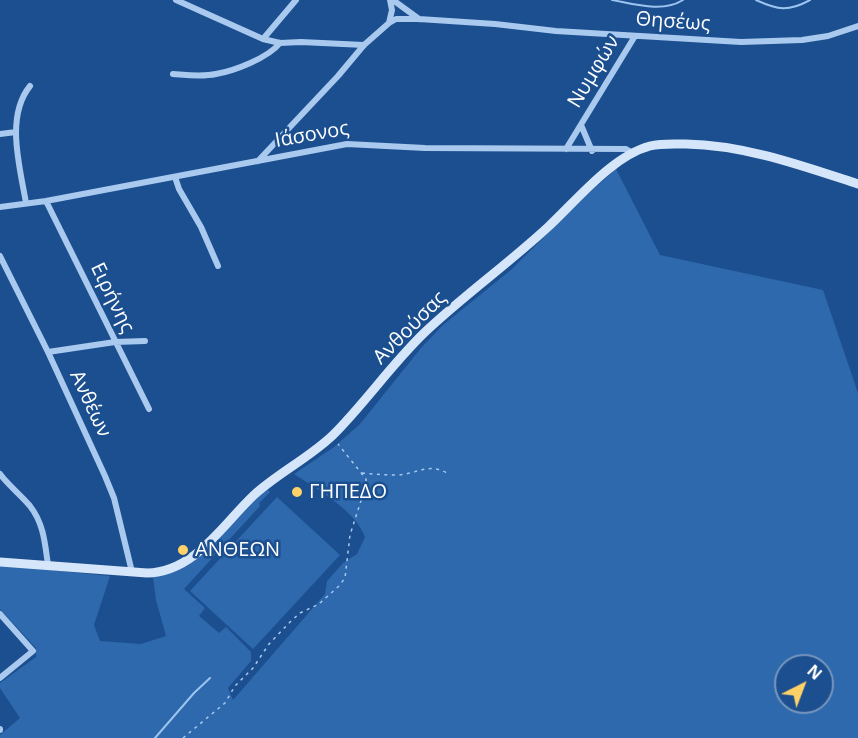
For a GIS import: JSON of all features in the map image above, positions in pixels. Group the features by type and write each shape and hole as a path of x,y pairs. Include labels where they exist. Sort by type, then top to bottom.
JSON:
{"street":[{"path":"176,0 263,39 280,43 364,45"},
{"path":"263,39 296,0"},
{"path":"392,0 419,19"},
{"path":"258,161 364,45 389,23 392,0"},
{"name":"Θησέως","path":"389,23 396,19 419,19 741,42 802,40 828,36 858,26"},
{"name":"Νυμφών","path":"567,149 635,36"},
{"path":"173,74 207,75 228,71 262,57 280,43"},
{"path":"26,203 16,132 22,96 30,86"},
{"name":"Νυμφών","path":"581,125 592,151"},
{"path":"0,134 16,132"},
{"name":"Ιάσονος","path":"0,207 46,201 347,144 592,151 626,149 633,153"},
{"name":"Ανθούσας","path":"0,562 132,572 162,572 179,566 222,530 266,484 313,453 331,437 426,331 507,263 593,184 642,148 664,144 716,145 794,164 857,183"},
{"path":"175,177 218,266"},
{"name":"Ειρήνης","path":"46,201 148,409"},
{"name":"Ανθέων","path":"0,256 48,352 114,498 132,572"},
{"path":"48,352 115,342 145,341"},
{"path":"0,474 38,518 43,531 48,565"},
{"path":"0,614 33,651 0,678"}],"path":[{"path":"183,738 225,703 269,644 290,622 300,613 319,604 345,578 350,535 366,479 331,437"},
{"path":"361,473 404,474 427,468 438,468 447,473"}],"shaded area":[{"path":"616,169 660,255 823,290 858,393 858,738 0,738 0,735 20,718 0,688 0,683 36,657 36,648 0,609 0,565 110,576 94,625 100,641 141,644 166,636 156,600 153,576 173,572 189,563 263,491 268,490 270,492 259,503 260,506 184,589 205,608 199,616 219,633 226,627 251,652 251,661 228,688 233,700 325,594 327,581 343,563 357,554 365,537 360,527 345,510 294,474 334,447 360,424 421,348 443,325 512,269 579,202"},
{"path":"277,497 340,555 253,649 190,591"}],"waterway":[{"path":"612,0 658,7 683,0"},
{"path":"756,0 783,8 810,0"},
{"path":"155,738 210,678"}],"place":[{"name":"ΓΗΠΕΔΟ","path":"297,492"},
{"name":"ΑΝΘΕΩΝ","path":"183,550"}]}
